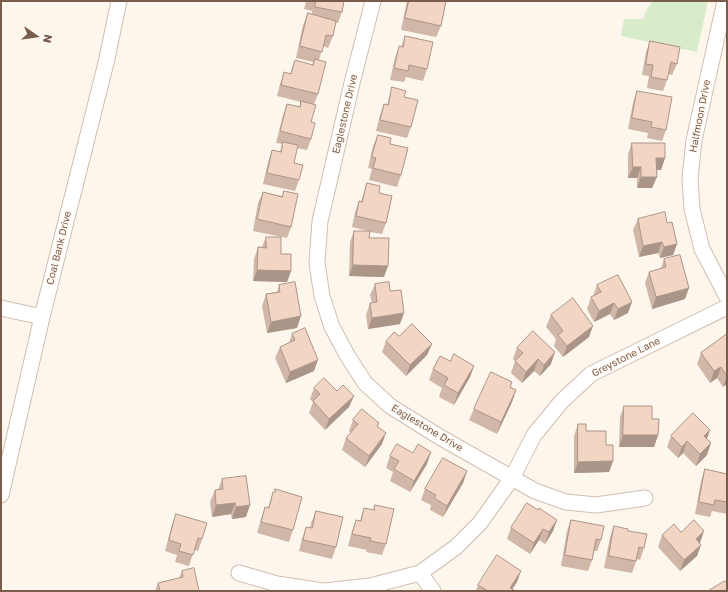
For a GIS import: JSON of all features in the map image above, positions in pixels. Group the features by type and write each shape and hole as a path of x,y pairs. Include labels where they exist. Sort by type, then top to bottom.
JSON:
{"street":[{"name":"Coal Bank Drive","path":"1,496 42,317 106,63 119,1"},
{"name":"Eaglestone Drive","path":"373,1 352,83 320,222 317,263 322,296 332,328 365,383 390,406 438,436 512,478 535,490 566,502 596,505 645,498"},
{"name":"Halfmoon Drive","path":"725,1 721,42 694,140 690,178 692,209 702,249 727,296"},
{"name":"Greystone Lane","path":"239,573 277,584 324,591 370,586 420,573 456,547 480,523 512,478 534,435 562,401 591,374 727,307"},
{"path":"1,308 42,317"},
{"path":"420,573 433,591"}],"green space":[{"path":"653,1 708,1 697,52 621,36 624,19 643,19 647,9"}],"building":[{"path":"316,1 344,1 342,12 315,7"},
{"path":"409,1 446,1 441,26 405,18"},
{"path":"308,13 336,21 333,36 326,35 322,52 300,46"},
{"path":"405,36 433,42 427,69 409,65 408,71 394,68 399,46 403,47"},
{"path":"650,41 680,47 677,64 671,62 667,80 651,77 653,65 646,64"},
{"path":"315,59 326,62 318,94 281,85 284,72 291,74 295,60 313,65"},
{"path":"392,87 406,91 404,97 418,100 411,127 380,120 384,104 388,105"},
{"path":"637,91 672,97 666,130 651,127 652,122 632,118"},
{"path":"301,101 316,105 311,122 315,123 311,139 280,131 287,104 300,107"},
{"path":"378,135 391,138 390,144 408,148 401,175 373,168 376,158 372,157"},
{"path":"283,142 298,145 294,163 303,165 299,180 267,173 272,150 281,152"},
{"path":"632,143 665,143 665,158 656,158 657,177 641,177 641,167 633,167"},
{"path":"367,183 380,186 379,193 392,196 386,223 356,216 359,201 362,202"},
{"path":"284,191 298,194 291,227 257,219 263,192 282,197"},
{"path":"665,212 667,223 672,222 677,244 664,247 662,242 643,246 638,219"},
{"path":"354,231 370,231 369,238 389,238 388,266 353,265"},
{"path":"266,237 281,237 281,254 291,254 291,271 257,270 258,247 266,248"},
{"path":"680,255 689,288 656,297 649,272 666,267 664,259"},
{"path":"618,275 632,302 618,309 614,303 599,311 591,297 601,292 597,285"},
{"path":"295,282 301,316 271,322 266,294 280,292 279,285"},
{"path":"389,282 390,291 401,290 404,313 372,318 370,303 377,302 375,284"},
{"path":"573,298 593,326 567,346 558,335 563,331 551,315"},
{"path":"412,324 432,344 410,365 386,341 394,332 399,336"},
{"path":"305,328 318,360 290,372 280,347 295,340 292,334"},
{"path":"533,331 555,352 544,365 538,359 526,372 515,361 523,353 517,348"},
{"path":"727,334 727,376 721,367 714,371 701,353"},
{"path":"454,354 474,366 458,393 444,385 448,378 433,369 440,356 450,361"},
{"path":"491,372 512,382 510,387 516,390 501,422 474,409"},
{"path":"324,378 337,391 343,385 354,396 329,419 313,401 320,394 314,388"},
{"path":"624,406 652,406 652,419 659,419 658,435 623,435"},
{"path":"362,409 379,423 377,426 386,433 369,456 346,438 358,424 353,420"},
{"path":"693,413 710,430 704,436 711,443 700,454 687,441 682,447 671,436"},
{"path":"578,424 586,424 586,431 606,431 606,445 613,445 613,461 578,462"},
{"path":"397,444 413,453 418,444 431,452 414,481 394,469 399,461 390,456"},
{"path":"443,458 467,471 447,506 434,498 436,495 425,489"},
{"path":"705,469 727,474 727,502 715,500 714,505 699,502"},
{"path":"246,476 250,505 236,507 235,503 216,505 215,490 223,489 222,479"},
{"path":"275,489 302,497 293,530 261,522 265,507 269,508"},
{"path":"527,503 538,510 539,508 557,520 549,532 543,529 534,543 511,528"},
{"path":"375,505 394,509 386,544 370,541 371,538 352,534 356,520 361,521 364,508 374,510"},
{"path":"316,511 343,517 336,547 303,540 306,527 312,528"},
{"path":"176,514 207,523 202,539 198,538 193,555 179,551 181,544 169,540"},
{"path":"571,520 604,526 601,540 596,539 592,560 565,555"},
{"path":"694,520 704,531 696,539 701,545 684,560 662,535 674,524 681,532"},
{"path":"614,526 628,529 628,531 647,534 644,548 639,547 636,561 609,556"},
{"path":"497,555 521,571 510,588 514,591 488,591 478,585"},
{"path":"194,568 199,591 160,591 158,583 183,577 182,571"},
{"path":"725,581 727,584 727,591 708,591"}]}
